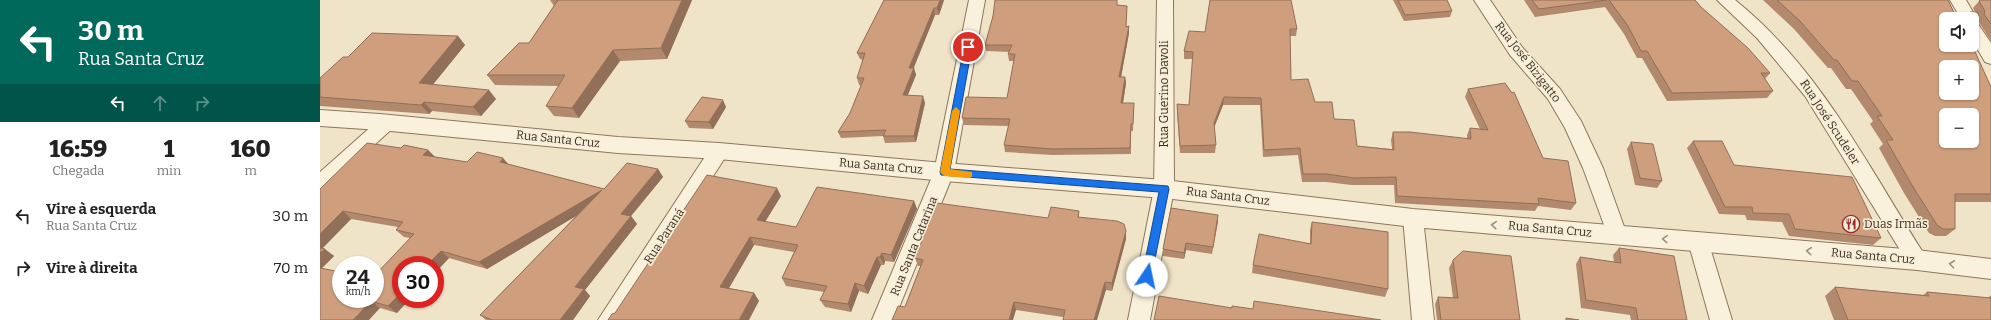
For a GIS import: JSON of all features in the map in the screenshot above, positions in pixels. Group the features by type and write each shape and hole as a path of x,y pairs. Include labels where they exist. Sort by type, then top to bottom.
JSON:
{"street":[{"name":"Rua Santa Catarina","path":"883,320 944,172 977,0"},
{"name":"Rua Guerino Davoli","path":"1139,320 1164,189 1165,0"},
{"name":"Rua José Bizigatto","path":"1482,0 1516,51 1554,94 1574,126 1593,168 1617,235"},
{"name":"Rua José Scudeler","path":"1725,0 1744,14 1767,36 1793,66 1828,116 1917,260"},
{"path":"1958,0 1965,12"},
{"path":"1979,37 1991,58"},
{"name":"Rua Santa Cruz","path":"320,118 388,122 618,145 719,151 944,172 1164,189 1413,218 1917,260 1991,269"},
{"path":"320,183 388,122"},
{"name":"Rua Paraná","path":"609,320 719,151"},
{"path":"1413,218 1423,320"},
{"path":"1698,241 1721,320"}],"building":[{"path":"558,0 682,0 661,48 613,50 572,108 546,106 565,75 487,75 519,43 529,43"},
{"path":"884,0 940,0 937,8 934,8 909,68 914,68 903,95 923,96 914,136 883,136 886,130 838,132 850,113 864,78 857,78 865,53 857,53"},
{"path":"995,0 1117,0 1117,5 1127,6 1126,27 1129,26 1119,77 1125,77 1121,103 1134,103 1130,148 1052,149 1004,145 1010,119 962,118 966,97 1007,98 1015,54 1008,54 1012,45 985,45 993,16"},
{"path":"1210,0 1291,0 1297,29 1290,29 1291,80 1308,79 1315,102 1332,102 1334,119 1354,120 1357,146 1394,150 1393,132 1410,132 1471,139 1470,128 1488,130 1468,89 1505,83 1512,93 1514,92 1543,158 1568,161 1576,203 1538,198 1539,204 1397,196 1396,177 1354,178 1327,174 1303,174 1300,148 1264,150 1261,98 1224,97 1214,123 1216,145 1180,146 1177,104 1189,105 1193,52 1184,51 1189,31 1205,32"},
{"path":"1398,0 1447,0 1452,11 1405,15"},
{"path":"1532,0 1607,0 1539,9"},
{"path":"1609,0 1695,0 1748,48 1770,73 1761,73 1773,91 1672,93 1647,51 1641,51 1628,26"},
{"path":"1777,0 1948,0 1954,12 1939,12 1939,52 1975,52 1979,60 1939,60 1939,100 1979,100 1979,60 1991,87 1991,194 1955,194 1955,229 1943,229 1937,225 1886,140 1893,140 1877,116 1882,116 1858,81 1852,81 1837,60 1834,60 1800,21"},
{"path":"1991,0 1991,24 1984,14 1985,11 1979,1"},
{"path":"372,33 458,36 419,83 489,90 473,107 424,102 421,105 320,97 320,78 343,57 348,57"},
{"path":"702,97 723,100 709,122 685,121"},
{"path":"1693,141 1722,141 1734,165 1852,177 1881,238 1795,229 1789,214 1753,213 1752,207 1725,207"},
{"path":"1631,142 1653,144 1662,181 1640,178"},
{"path":"367,143 401,148 404,145 428,150 423,155 467,162 477,152 503,158 500,162 604,189 627,163 658,169 621,214 631,216 575,287 584,289 560,320 492,320 480,315 602,190 479,262 441,251 436,256 393,256 414,234 396,230 403,222 343,211 320,234 320,189"},
{"path":"707,175 777,188 757,220 796,227 817,187 914,201 891,255 882,253 880,257 877,257 864,286 855,283 848,304 820,300 827,286 782,278 798,245 750,237 720,287 754,293 739,320 608,320 612,314 615,313"},
{"path":"937,203 1048,218 1051,207 1079,211 1078,217 1117,221 1124,224 1126,231 1112,283 1105,282 1094,320 1063,320 1065,310 1014,302 1009,320 892,320 898,306 905,307 923,260 915,258"},
{"path":"1171,208 1218,215 1213,247 1186,243 1184,253 1163,249"},
{"path":"1312,222 1388,232 1388,289 1253,265 1259,234 1311,244"},
{"path":"320,248 325,249 320,253"},
{"path":"1619,248 1674,256 1687,320 1638,320 1636,308 1586,300 1580,257 1621,263"},
{"path":"1463,251 1511,256 1520,320 1441,320 1438,297 1458,298 1453,260"},
{"path":"392,257 392,302 388,306 384,305 384,266"},
{"path":"320,268 332,270 332,308 364,308 353,320 320,320"},
{"path":"1835,287 1929,296 1927,292 1991,298 1991,320 1848,320"},
{"path":"1159,296 1232,308 1232,306 1253,309 1254,301 1381,320 1154,320"},
{"path":"1566,318 1579,320 1566,320"}],"slow traffic":[{"path":"956,111 944,172 969,174"}],"place":[{"name":"Duas Irmãs","path":"1851,224"}],"route":[{"path":"968,47 944,172 1164,189 1147,276"}]}
